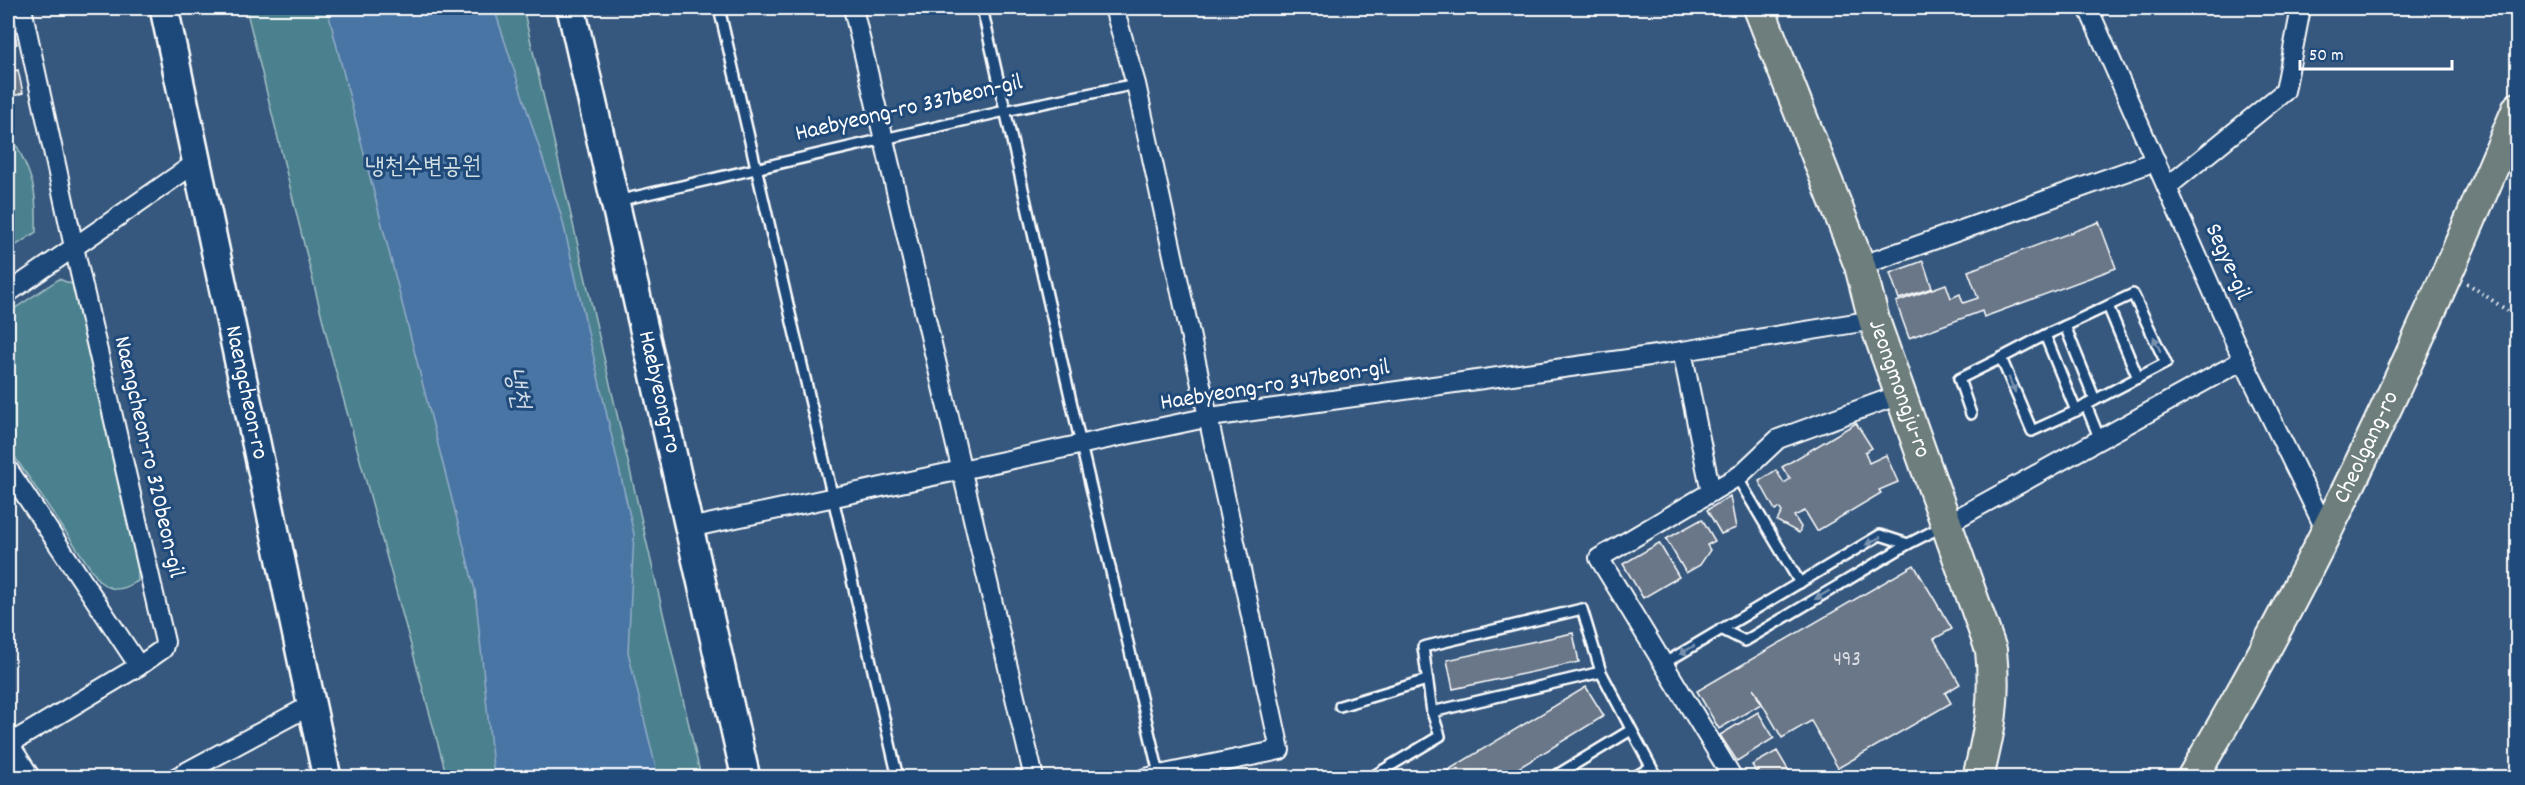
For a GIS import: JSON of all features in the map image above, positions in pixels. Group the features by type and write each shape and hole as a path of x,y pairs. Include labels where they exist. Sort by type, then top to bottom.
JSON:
{"main road":[{"name":"Naengcheon-ro","path":"164,8 327,777"},
{"name":"Haebyeong-ro","path":"571,8 746,777"},
{"name":"Jeongmongju-ro","path":"1759,8 1860,266 1874,320 1899,395 1991,650 1994,684 1992,720 1978,777"},
{"name":"Cheolgang-ro","path":"2192,777 2246,688 2327,533 2450,271 2517,108"}],"street":[{"name":"Naengcheon-ro 320beon-gil","path":"22,8 74,247 165,642 163,649 139,666"},
{"path":"853,8 1034,777"},
{"path":"1114,8 1136,84 1210,417 1280,750 1155,776"},
{"name":"Segye-gil","path":"2088,8 2243,360 2327,533"},
{"path":"2167,187 2285,91 2301,8"},
{"path":"1860,266 2156,161"},
{"path":"8,293 197,162"},
{"name":"Haebyeong-ro 347beon-gil","path":"689,528 1210,417 1682,351 1874,320"},
{"path":"1682,351 1712,492"},
{"path":"1945,525 2243,360"},
{"path":"1732,777 1599,558 1737,477 1778,439 1899,395"},
{"path":"8,469 139,666 8,743 31,777"},
{"path":"175,777 313,704"}],"lane":[{"path":"719,8 898,777"},
{"path":"982,8 1155,776"},
{"name":"Haebyeong-ro 337beon-gil","path":"615,201 1005,111 1136,84"},
{"path":"1971,414 1959,379 2046,335 2133,294 2166,363 2076,411 2032,431 2001,358"},
{"path":"2108,306 2138,378"},
{"path":"2065,326 2100,440"},
{"path":"2046,335 2076,411"},
{"path":"1737,477 1800,583"},
{"path":"1721,629 1745,641 1908,544 1945,525"},
{"path":"1663,664 1880,535 1908,544"},
{"path":"1370,777 1440,736 1432,712 1423,647 1582,609 1601,672 1657,777"},
{"path":"1432,712 1601,672"},
{"path":"1340,706 1427,680"},
{"path":"1552,777 1631,730"},
{"path":"1633,777 1651,766"}],"path":[{"path":"2450,271 2517,318"}],"green space":[{"name":"냉천수변공원","path":"246,8 523,8 701,777 447,777 330,350"},
{"path":"8,142 16,144 31,177 36,218 36,232 9,250"},
{"path":"59,279 74,285 138,560 138,581 118,589 99,581 8,447 8,313"}],"water":[{"name":"냉천수변공원","path":"327,8 494,8 562,218 634,534 628,652 658,777 494,777 475,590"}],"building":[{"path":"10,11 17,44 8,46 8,12"},
{"path":"18,70 23,93 8,98 8,72"},
{"path":"2099,222 2116,268 1984,317 1982,311 1909,338 1896,302 1946,284 1951,298 1960,294 1963,303 1978,298 1968,271"},
{"path":"1923,261 1932,288 1899,299 1890,273"},
{"path":"1856,423 1872,448 1865,452 1869,463 1886,455 1898,482 1879,490 1881,493 1817,531 1805,511 1794,516 1801,527 1799,533 1777,521 1782,512 1779,508 1775,510 1759,481 1776,470 1784,483 1790,479 1782,467"},
{"path":"1730,496 1736,528 1721,534 1707,510"},
{"path":"1702,519 1715,541 1707,545 1710,550 1700,565 1686,573 1666,539"},
{"path":"1659,543 1679,577 1643,598 1623,564"},
{"path":"1914,565 1952,629 1934,639 1960,684 1945,693 1951,703 1838,768 1811,721 1782,738 1753,688 1761,704 1719,729 1697,691"},
{"path":"1573,633 1579,662 1453,689 1447,660"},
{"path":"1586,687 1604,716 1502,778 1435,778"},
{"path":"1758,712 1774,738 1737,761 1720,735"},
{"path":"1777,751 1793,778 1760,778 1752,765"}],"water label":[{"name":"냉천","path":"516,388"}]}
